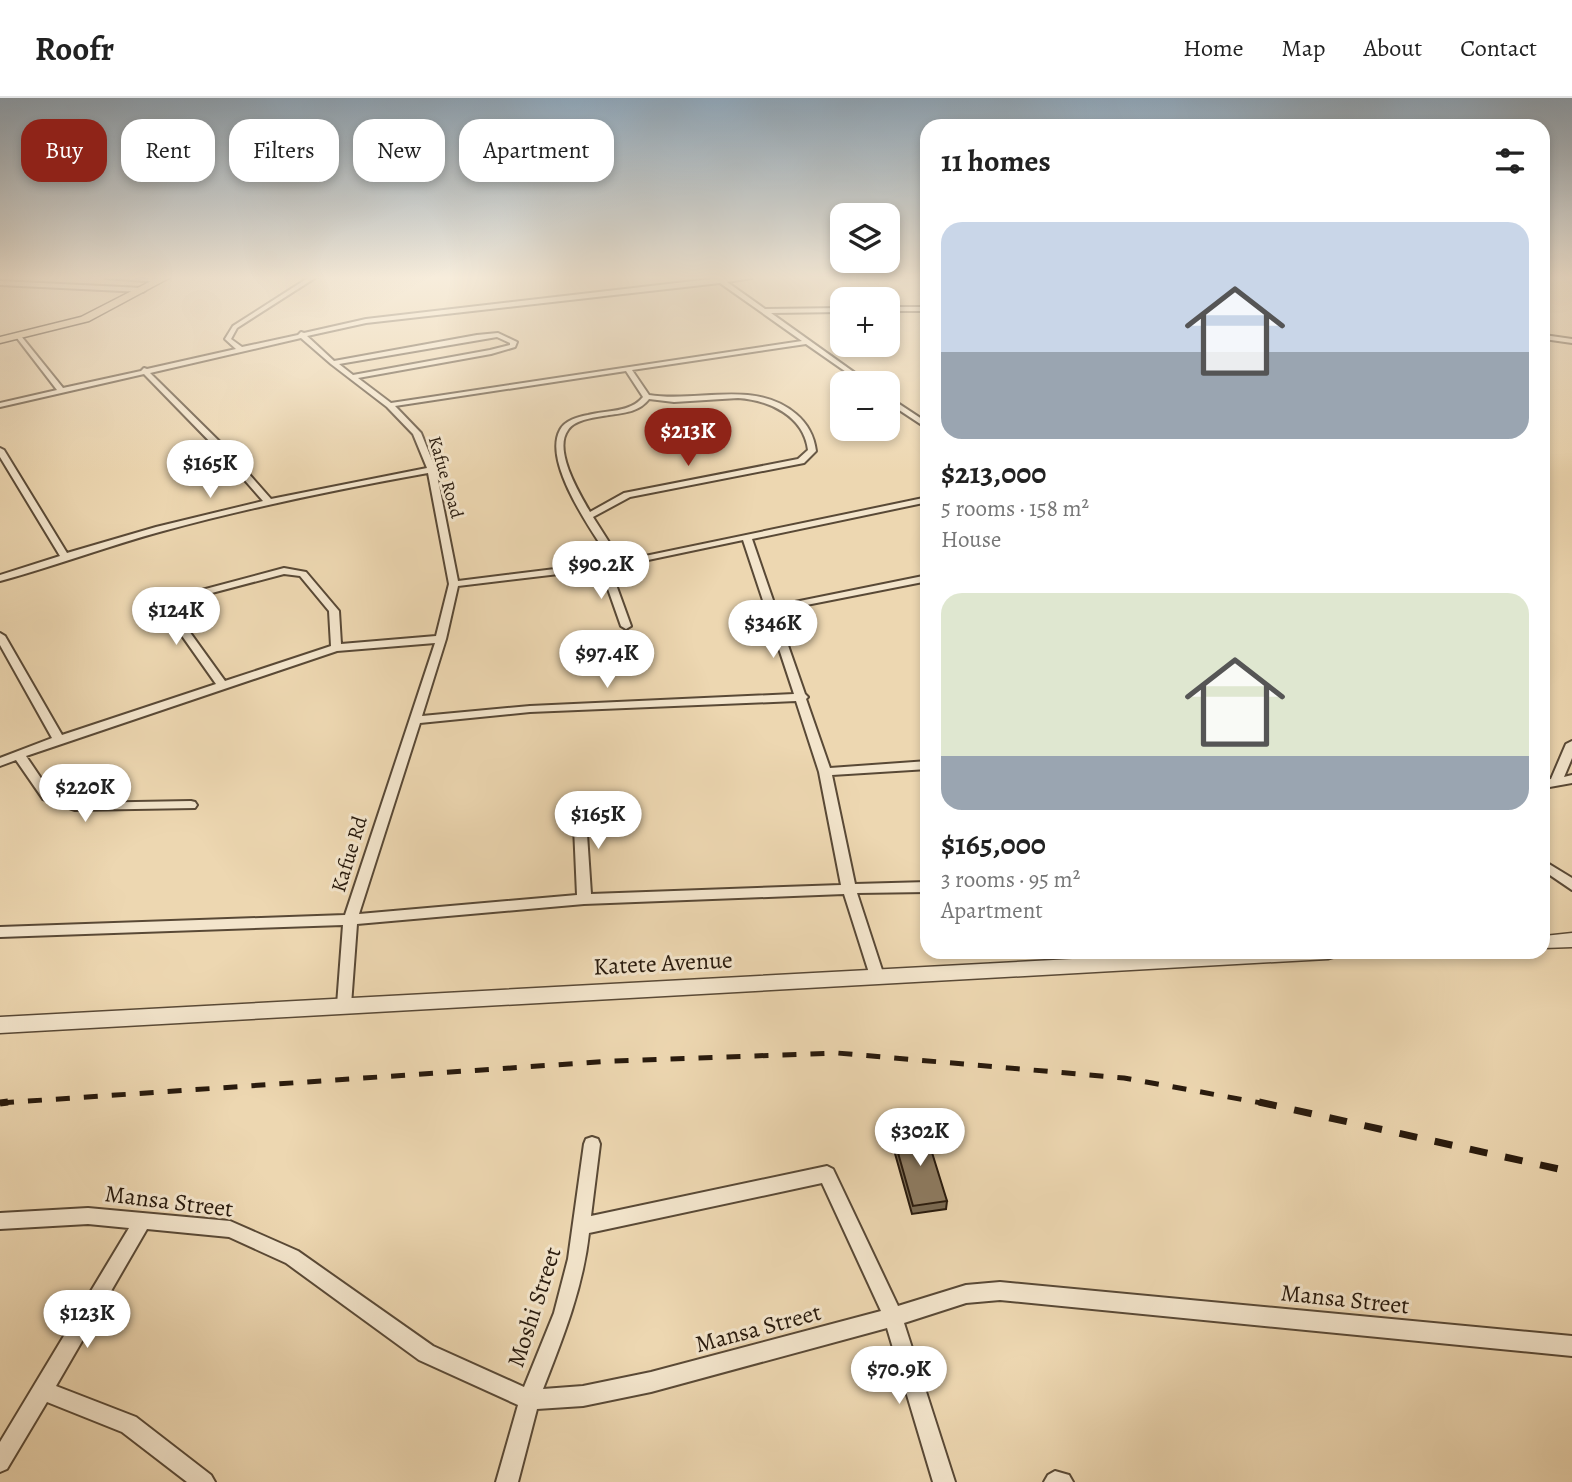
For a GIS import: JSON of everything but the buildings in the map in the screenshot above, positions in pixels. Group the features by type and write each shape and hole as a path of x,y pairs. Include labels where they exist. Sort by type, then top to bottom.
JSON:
{"street":[{"path":"23,343 61,390"},
{"path":"233,343 239,348"},
{"path":"0,405 263,343"},
{"name":"Kafue Road","path":"310,343 333,363 390,405 417,433 432,470 454,584 441,639"},
{"path":"333,363 446,343"},
{"path":"352,377 491,352 513,346 514,343"},
{"path":"390,405 803,343"},
{"path":"808,343 849,371"},
{"path":"589,516 627,495 801,461 812,451 807,430 795,418 761,399 737,397 676,402 647,397 626,368"},
{"path":"144,370 223,450 268,501"},
{"path":"618,564 589,516 561,461 558,443 564,429 596,416 638,407 647,397"},
{"path":"900,407 920,421"},
{"path":"0,450 65,556"},
{"path":"0,579 65,556 268,501 432,470"},
{"path":"454,584 618,564 920,501"},
{"path":"747,538 825,772 849,889 877,976"},
{"path":"605,566 626,626"},
{"path":"222,685 171,613 175,604 186,597 284,571 303,574 334,611 335,648"},
{"path":"772,609 920,581"},
{"path":"0,636 59,740"},
{"path":"0,762 335,648 441,639"},
{"name":"Kafue Rd","path":"344,1005 351,920 441,639"},
{"path":"415,720 530,709 802,697"},
{"path":"1550,783 1572,744"},
{"path":"19,755 47,796 79,807 191,805"},
{"path":"825,772 920,766"},
{"path":"1550,783 1572,779"},
{"path":"579,804 584,899"},
{"path":"1550,869 1572,885"},
{"path":"0,932 351,920 584,899 920,887"},
{"path":"1550,942 1572,940"},
{"name":"Katete Avenue","path":"0,1025 1196,959"},
{"name":"Moshi Street","path":"507,1482 529,1400 563,1313 583,1226 592,1144"},
{"path":"583,1226 827,1174 892,1317 944,1482"},
{"name":"Mansa Street","path":"0,1221 88,1216 230,1229 292,1257 426,1353 529,1400 583,1396 651,1382 892,1317 966,1294 1000,1292 1572,1346"},
{"path":"0,1462 143,1220"},
{"path":"44,1391 130,1424 204,1482"},
{"path":"1055,1482 1062,1482"}],"railway":[{"path":"8,1102 0,1103 612,1061 837,1053 1124,1078 1267,1104"},
{"path":"1259,1102 1572,1172"}]}
